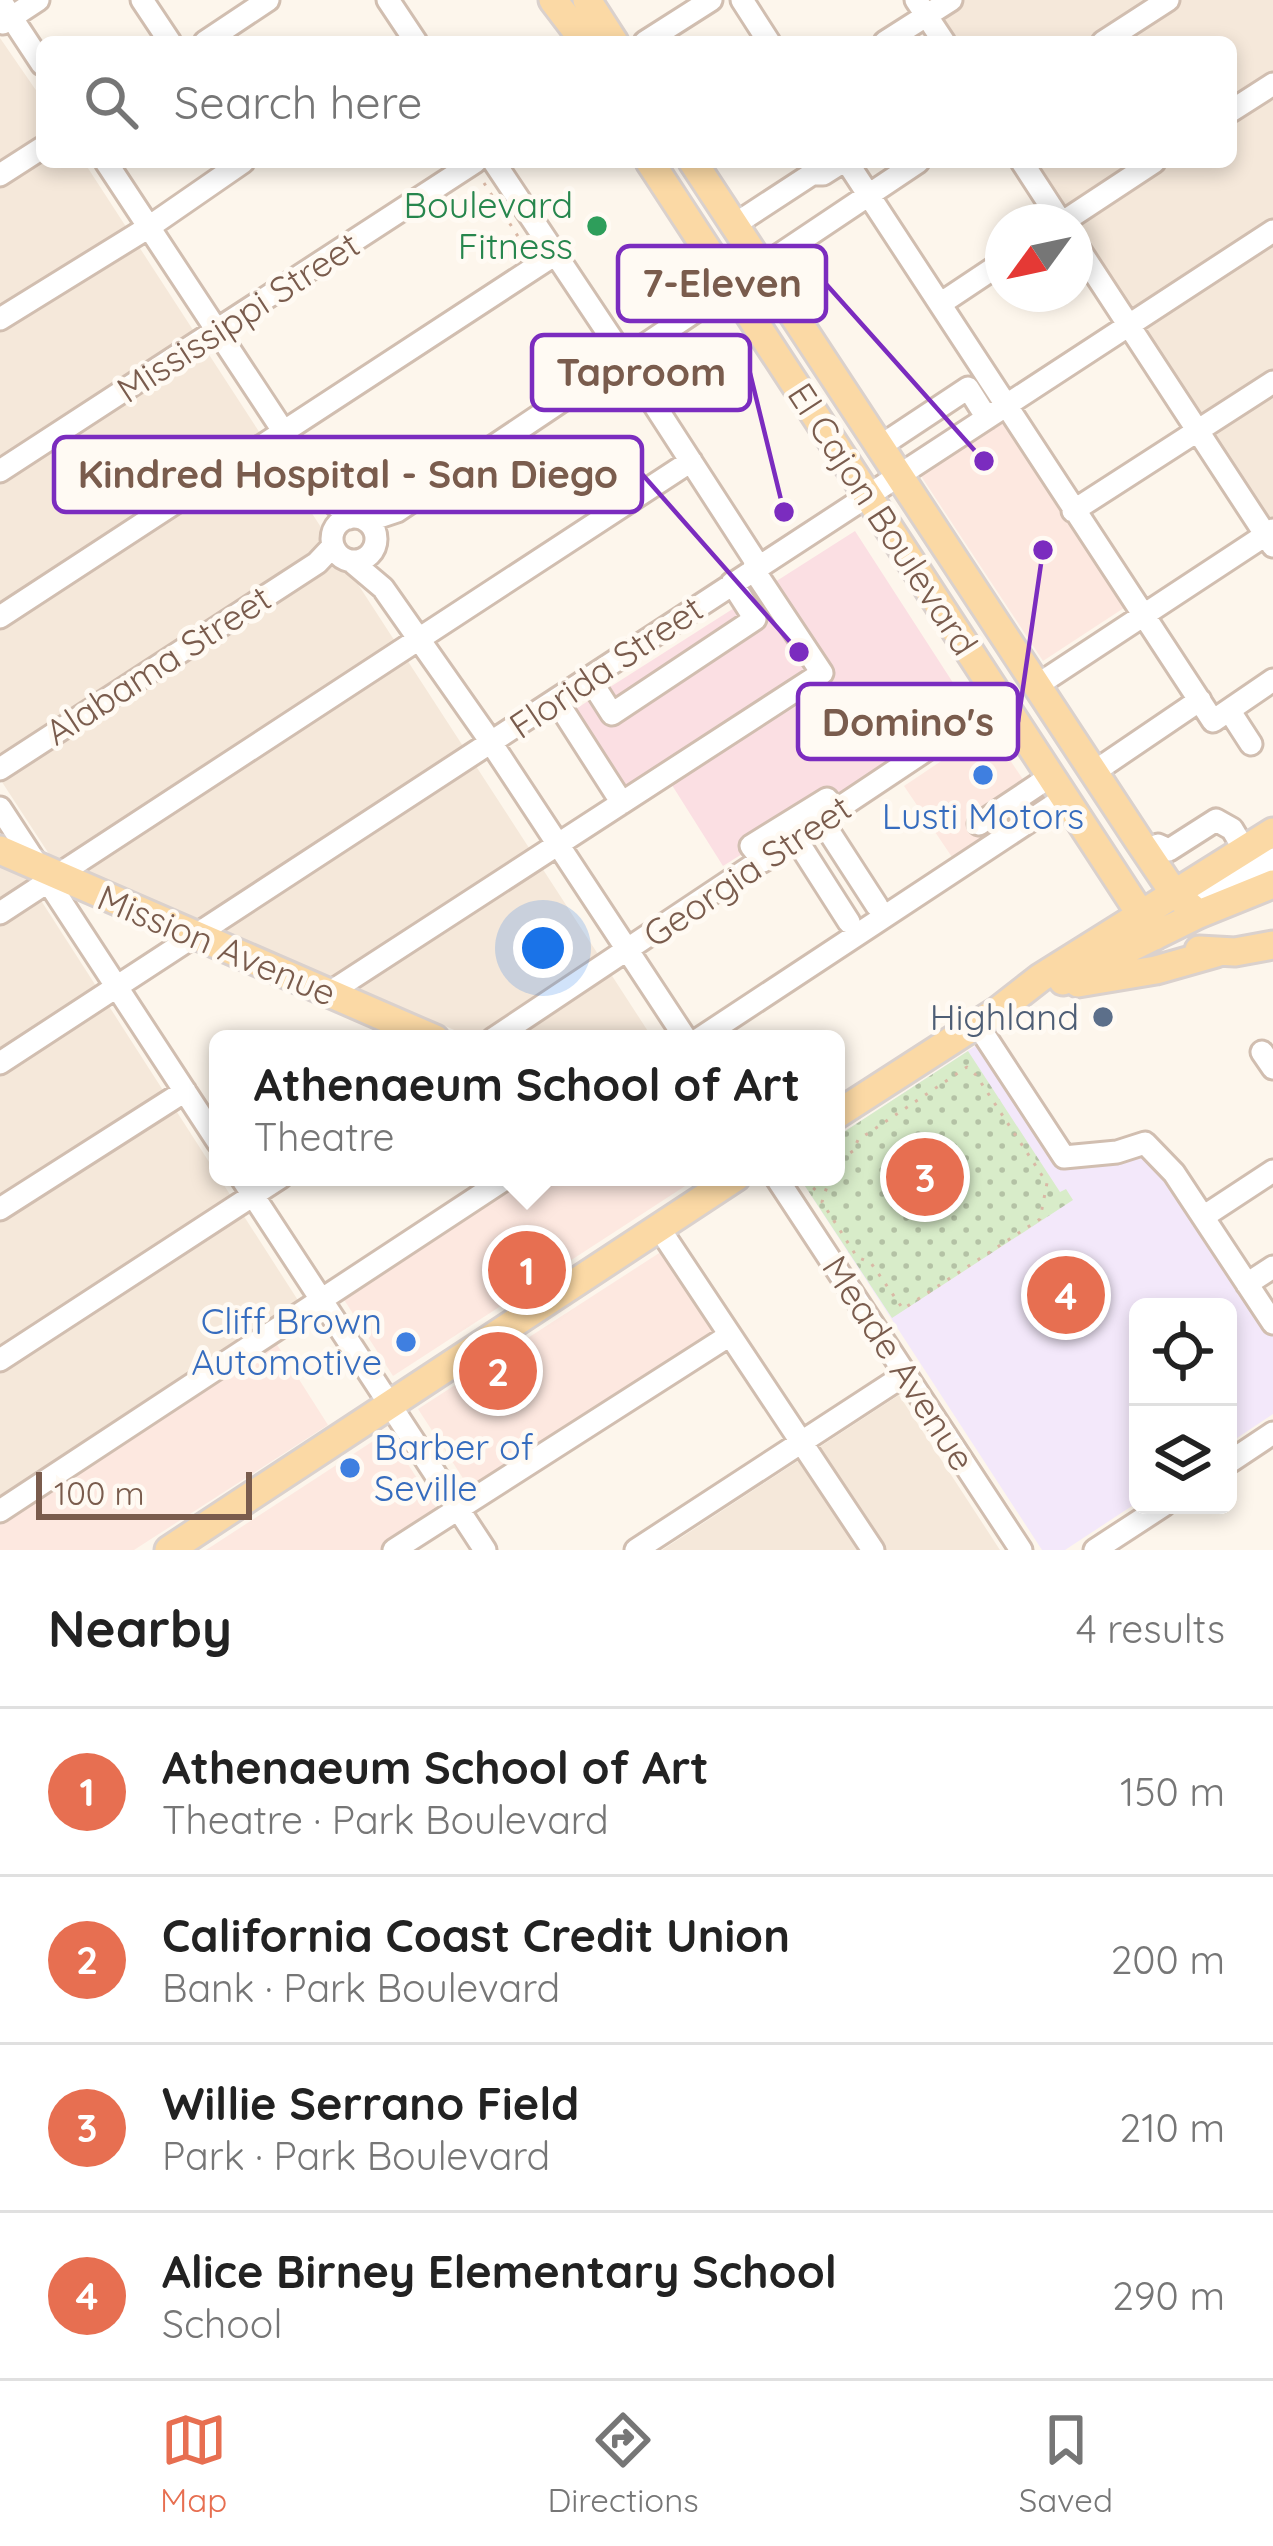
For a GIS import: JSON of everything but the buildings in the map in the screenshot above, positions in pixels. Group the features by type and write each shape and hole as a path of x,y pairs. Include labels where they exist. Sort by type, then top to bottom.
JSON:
{"main road":[{"path":"544,0 567,36"},
{"path":"553,0 581,36"},
{"path":"595,5 611,36"},
{"name":"El Cajon Boulevard","path":"654,168 1148,925"},
{"name":"El Cajon Boulevard","path":"698,168 1146,852 1174,893 1199,914"},
{"path":"845,1108 988,1017 1056,984 1148,925 1174,893 1273,832"},
{"name":"Mission Avenue","path":"0,850 48,875 414,1030"},
{"path":"1199,914 1273,884"},
{"path":"988,1017 1012,997 1148,925 1199,914 1273,907"},
{"path":"1148,925 1185,948 1216,953"},
{"path":"1056,984 1156,970 1216,953 1273,945"},
{"path":"170,1550 722,1186"}],"street":[{"path":"36,56 4,14 38,0"},
{"path":"142,0 166,36"},
{"path":"214,36 268,0"},
{"path":"388,0 412,36"},
{"path":"654,36 711,0"},
{"path":"742,0 765,36"},
{"path":"892,36 922,8 951,0"},
{"path":"1112,36 1168,0"},
{"path":"922,8 940,36"},
{"path":"1237,108 1273,84"},
{"path":"0,175 36,152"},
{"path":"110,168 326,496 367,532 383,588"},
{"path":"0,319 234,168"},
{"path":"497,168 545,260 624,357"},
{"path":"734,225 812,174 834,168"},
{"path":"848,168 940,304 996,412 1073,511 1213,721 1271,685"},
{"path":"336,553 361,561 367,532 909,168"},
{"path":"1026,168 1050,204"},
{"path":"1090,204 1145,168"},
{"name":"Mississippi Street","path":"0,471 216,330 480,173"},
{"name":"Florida Street","path":"0,1063 1273,230"},
{"path":"0,617 545,260"},
{"path":"1036,686 1271,537 1093,271"},
{"path":"940,304 985,274"},
{"path":"1073,511 1273,382"},
{"path":"879,447 968,388 996,412"},
{"path":"329,993 821,674 646,392"},
{"path":"0,913 48,875 691,461"},
{"path":"326,496 336,553 383,588 492,743 680,1030"},
{"path":"336,553 339,523 367,532"},
{"name":"Alabama Street","path":"0,769 336,553"},
{"path":"589,679 612,714 755,619 732,583"},
{"path":"556,700 622,803"},
{"name":"Georgia Street","path":"507,1030 1000,700"},
{"path":"1094,772 1200,700"},
{"path":"1229,710 1251,744"},
{"path":"979,824 1059,787"},
{"path":"712,1030 1059,787"},
{"path":"763,860 752,846 827,799 829,817 877,906"},
{"path":"0,808 209,1128"},
{"path":"1146,852 1157,845 1168,850 1216,820 1232,829 1244,849"},
{"path":"796,838 849,922"},
{"path":"1174,893 1203,897 1273,859"},
{"path":"988,1017 1064,1157 1117,1152 1145,1143 1174,1173 1273,1323"},
{"path":"0,1209 185,1091"},
{"path":"1203,1217 1273,1171"},
{"path":"0,1360 247,1186 485,1550"},
{"path":"0,1511 494,1186"},
{"name":"Meade Avenue","path":"782,1186 1021,1550"},
{"path":"659,1228 873,1550"},
{"path":"1247,1284 1273,1267"},
{"path":"394,1550 730,1335"},
{"path":"636,1550 906,1374"},
{"path":"1237,1457 1273,1433"},
{"path":"1095,1550 1150,1514"}],"path":[{"path":"480,173 545,260"},
{"path":"827,1186 822,1202 857,1257 871,1263 902,1309 1040,1219 1047,1183 967,1067 857,1140 845,1156"},
{"path":"811,1186 824,1197"}],"shaded area":[{"path":"920,0 1273,0 1273,530 1093,266 1093,204 1060,204 1030,168 1237,168 1237,36 943,36"},
{"path":"0,38 36,90 36,168 88,168 647,1030 454,1030 49,854 0,779"},
{"path":"1007,419 1130,604 1043,661 921,476"},
{"path":"855,531 968,706 961,717 723,866 670,782 630,807 574,710"},
{"path":"989,729 1041,806 956,863 904,786"},
{"path":"0,864 24,874 209,1162 209,1186 225,1186 301,1305 0,1503"},
{"path":"986,1039 1064,1157 1145,1143 1273,1323 1273,1414 1237,1438 1237,1298 1129,1298 1129,1508 1065,1550 1042,1550 805,1186 845,1186 845,1131"},
{"path":"508,1186 685,1186 393,1376 341,1295"},
{"path":"670,1246 724,1329 472,1492 418,1409"},
{"path":"274,1340 328,1425 134,1550 0,1550 0,1516"},
{"path":"899,1395 1000,1550 662,1550"},
{"path":"387,1432 439,1512 381,1550 206,1550"}],"green space":[{"path":"968,1051 1060,1192 1066,1189 1073,1200 892,1318 805,1186 845,1186 845,1131"}],"place":[{"name":"Boulevard Fitness","path":"597,226"},
{"name":"7-Eleven","path":"984,461"},
{"name":"Taproom","path":"784,512"},
{"name":"Domino's","path":"1043,550"},
{"name":"Kindred Hospital - San Diego","path":"799,652"},
{"name":"Lusti Motors","path":"983,775"},
{"name":"Highland","path":"1103,1017"},
{"name":"Willie Serrano Field","path":"925,1177"},
{"name":"Athenaeum School of Art","path":"527,1270"},
{"name":"Alice Birney Elementary School","path":"1066,1295"},
{"name":"Cliff Brown Automotive","path":"406,1342"},
{"name":"California Coast Credit Union","path":"498,1371"},
{"name":"Barber of Seville","path":"350,1468"}]}
